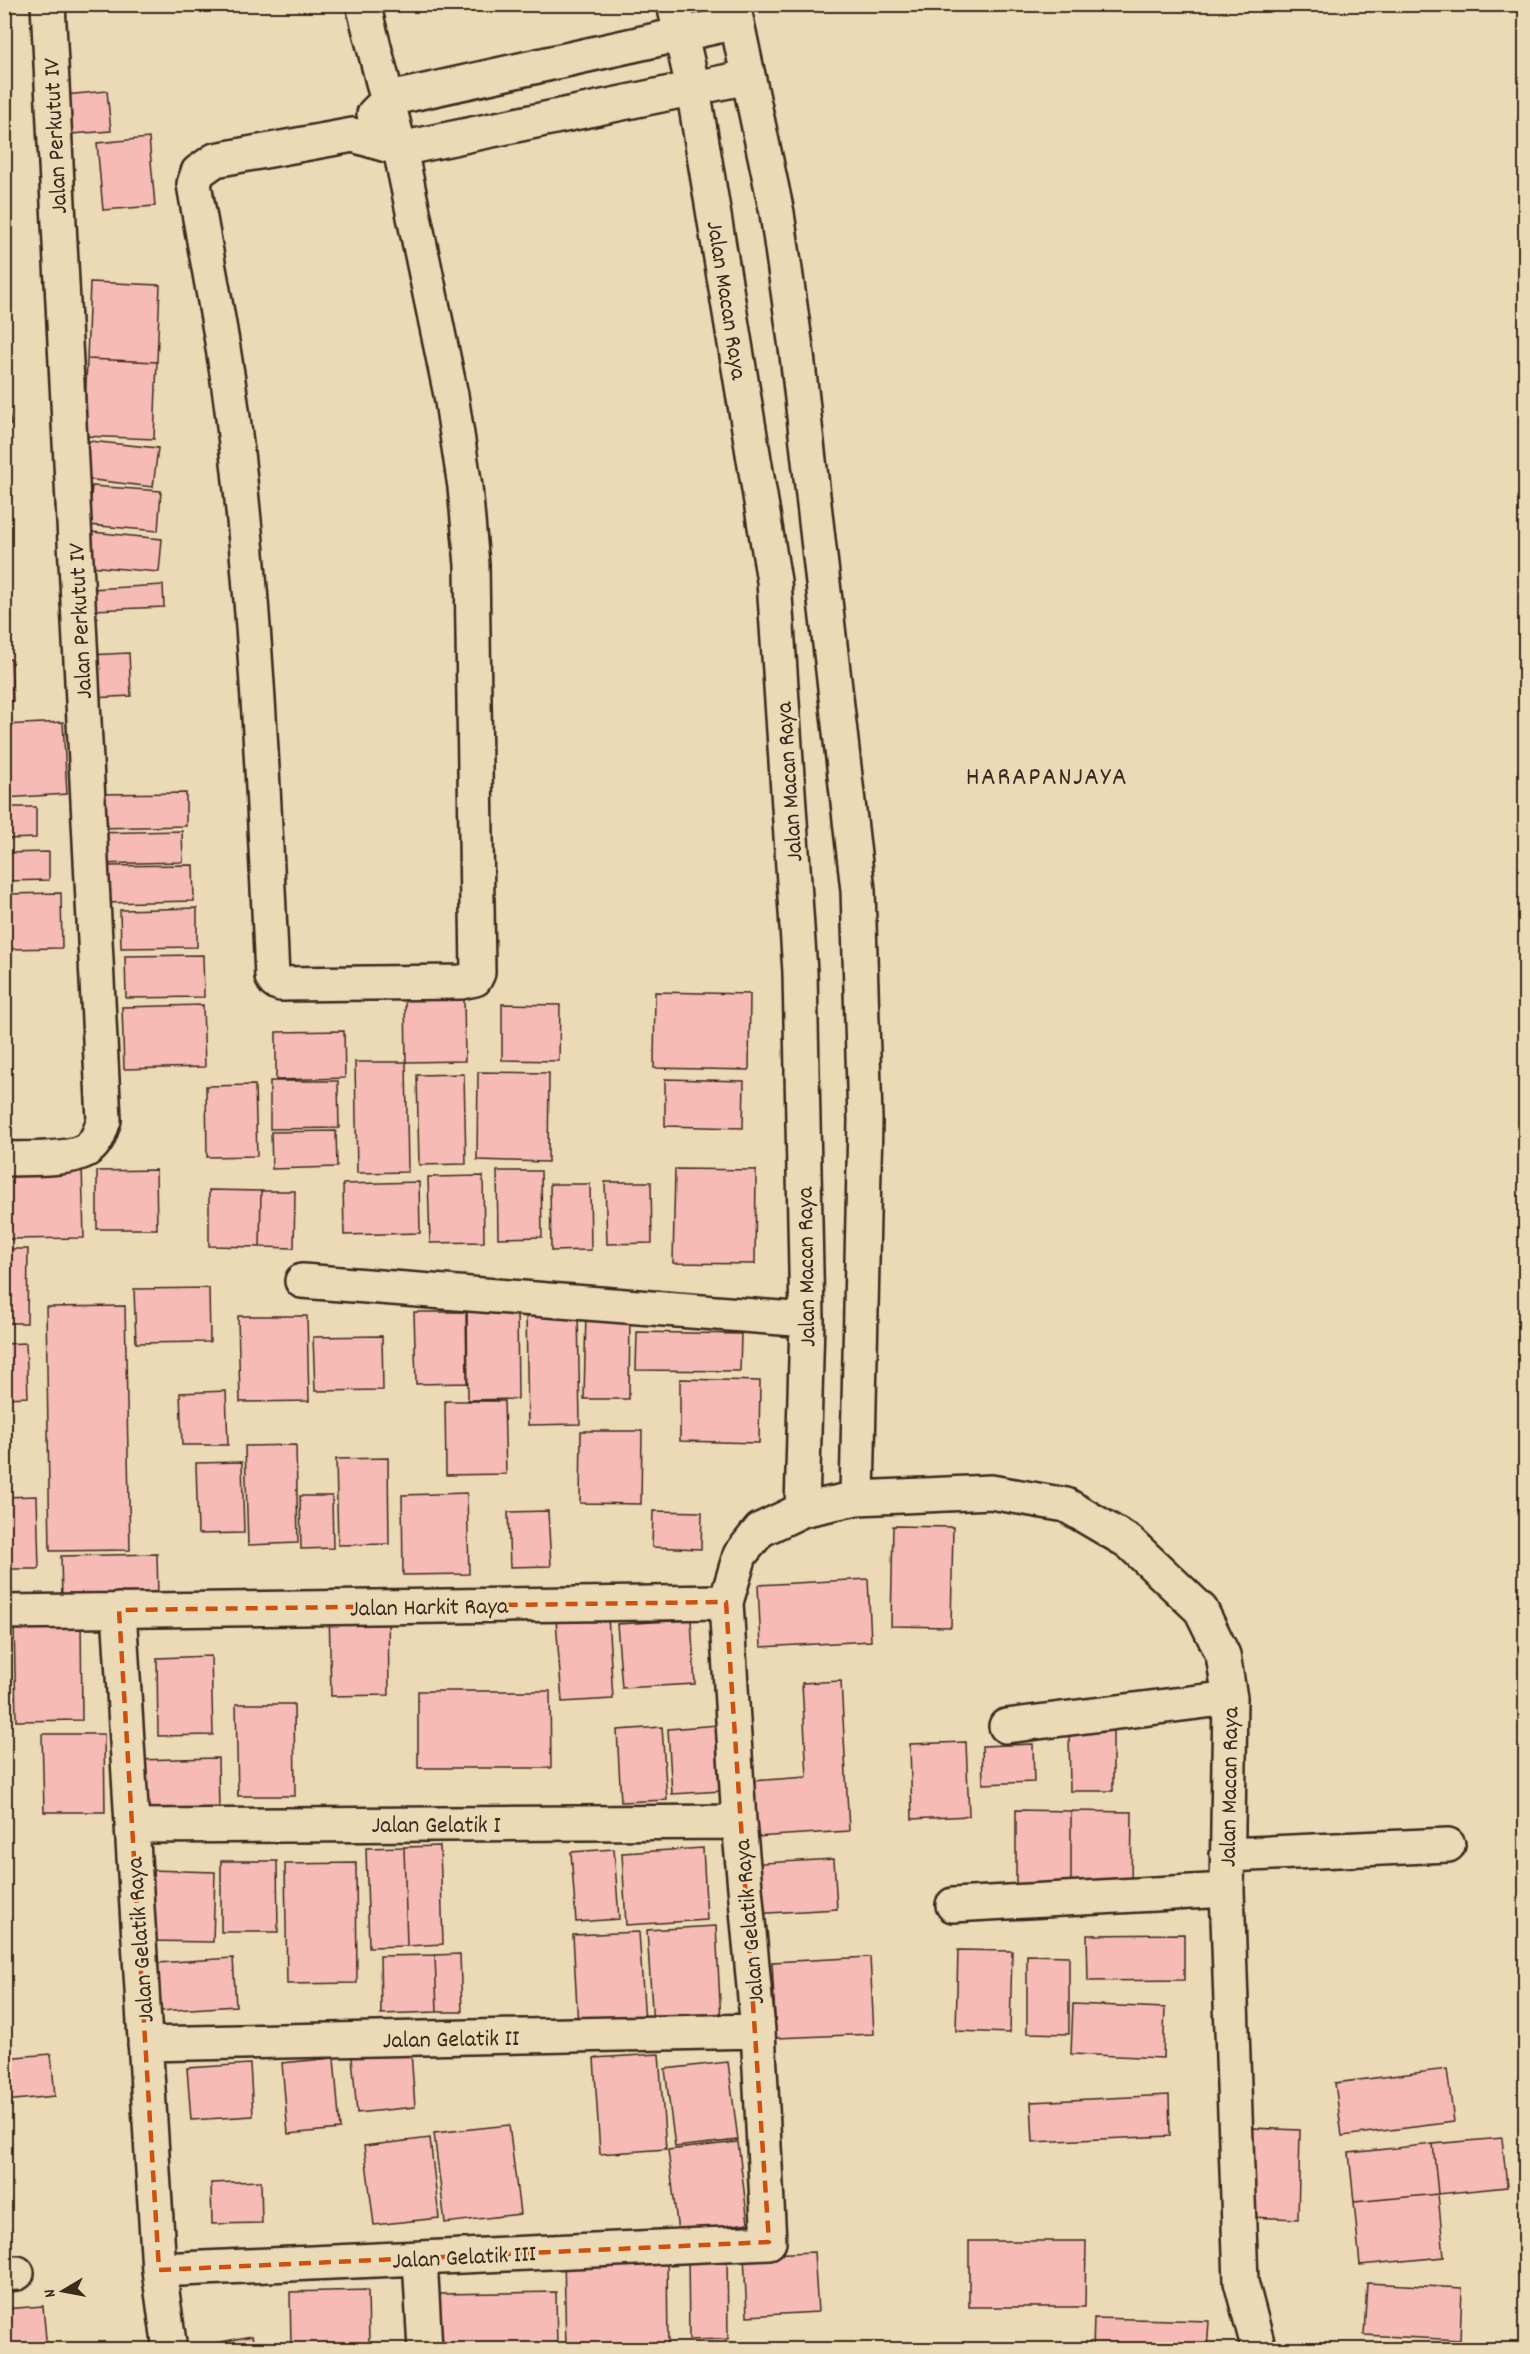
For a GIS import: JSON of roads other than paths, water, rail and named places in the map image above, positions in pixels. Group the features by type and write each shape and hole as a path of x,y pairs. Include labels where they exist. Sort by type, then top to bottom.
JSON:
{"street":[{"name":"Jalan Perkutut IV","path":"4,1159 69,1155 87,1150 99,1137 104,1120 48,4"},
{"path":"363,4 400,149 451,395 465,487 472,565 478,973 470,981 461,982 281,984 275,982 272,977 260,702 236,443 194,184 198,172 215,160 353,135 400,149 748,77"},
{"path":"353,135 389,99 677,20 735,13 777,213 824,576 858,890 865,1120 857,1498"},
{"name":"Jalan Macan Raya","path":"677,20 693,88 774,581 800,972 807,1320 802,1510 857,1498 992,1492 1066,1504 1129,1542 1201,1610 1223,1655 1230,1698 1227,1890 1241,2282 1259,2349"},
{"path":"774,581 824,576"},
{"path":"302,1281 807,1320"},
{"path":"726,1602 740,1555 760,1530 802,1510"},
{"name":"Jalan Harkit Raya","path":"4,1612 726,1602"},
{"name":"Jalan Gelatik Raya","path":"726,1602 739,1822 758,2031 769,2242"},
{"name":"Jalan Gelatik Raya","path":"119,1610 159,2270 171,2349"},
{"path":"1006,1726 1230,1698"},
{"name":"Jalan Gelatik I","path":"132,1826 739,1822"},
{"path":"1227,1855 1448,1845"},
{"path":"952,1905 1227,1890"},
{"name":"Jalan Gelatik II","path":"145,2044 758,2031"},
{"name":"Jalan Gelatik III","path":"159,2270 769,2242"},
{"path":"420,2258 425,2349"}],"district":[{"name":"HARAPANJAYA","path":"1047,775"}]}
